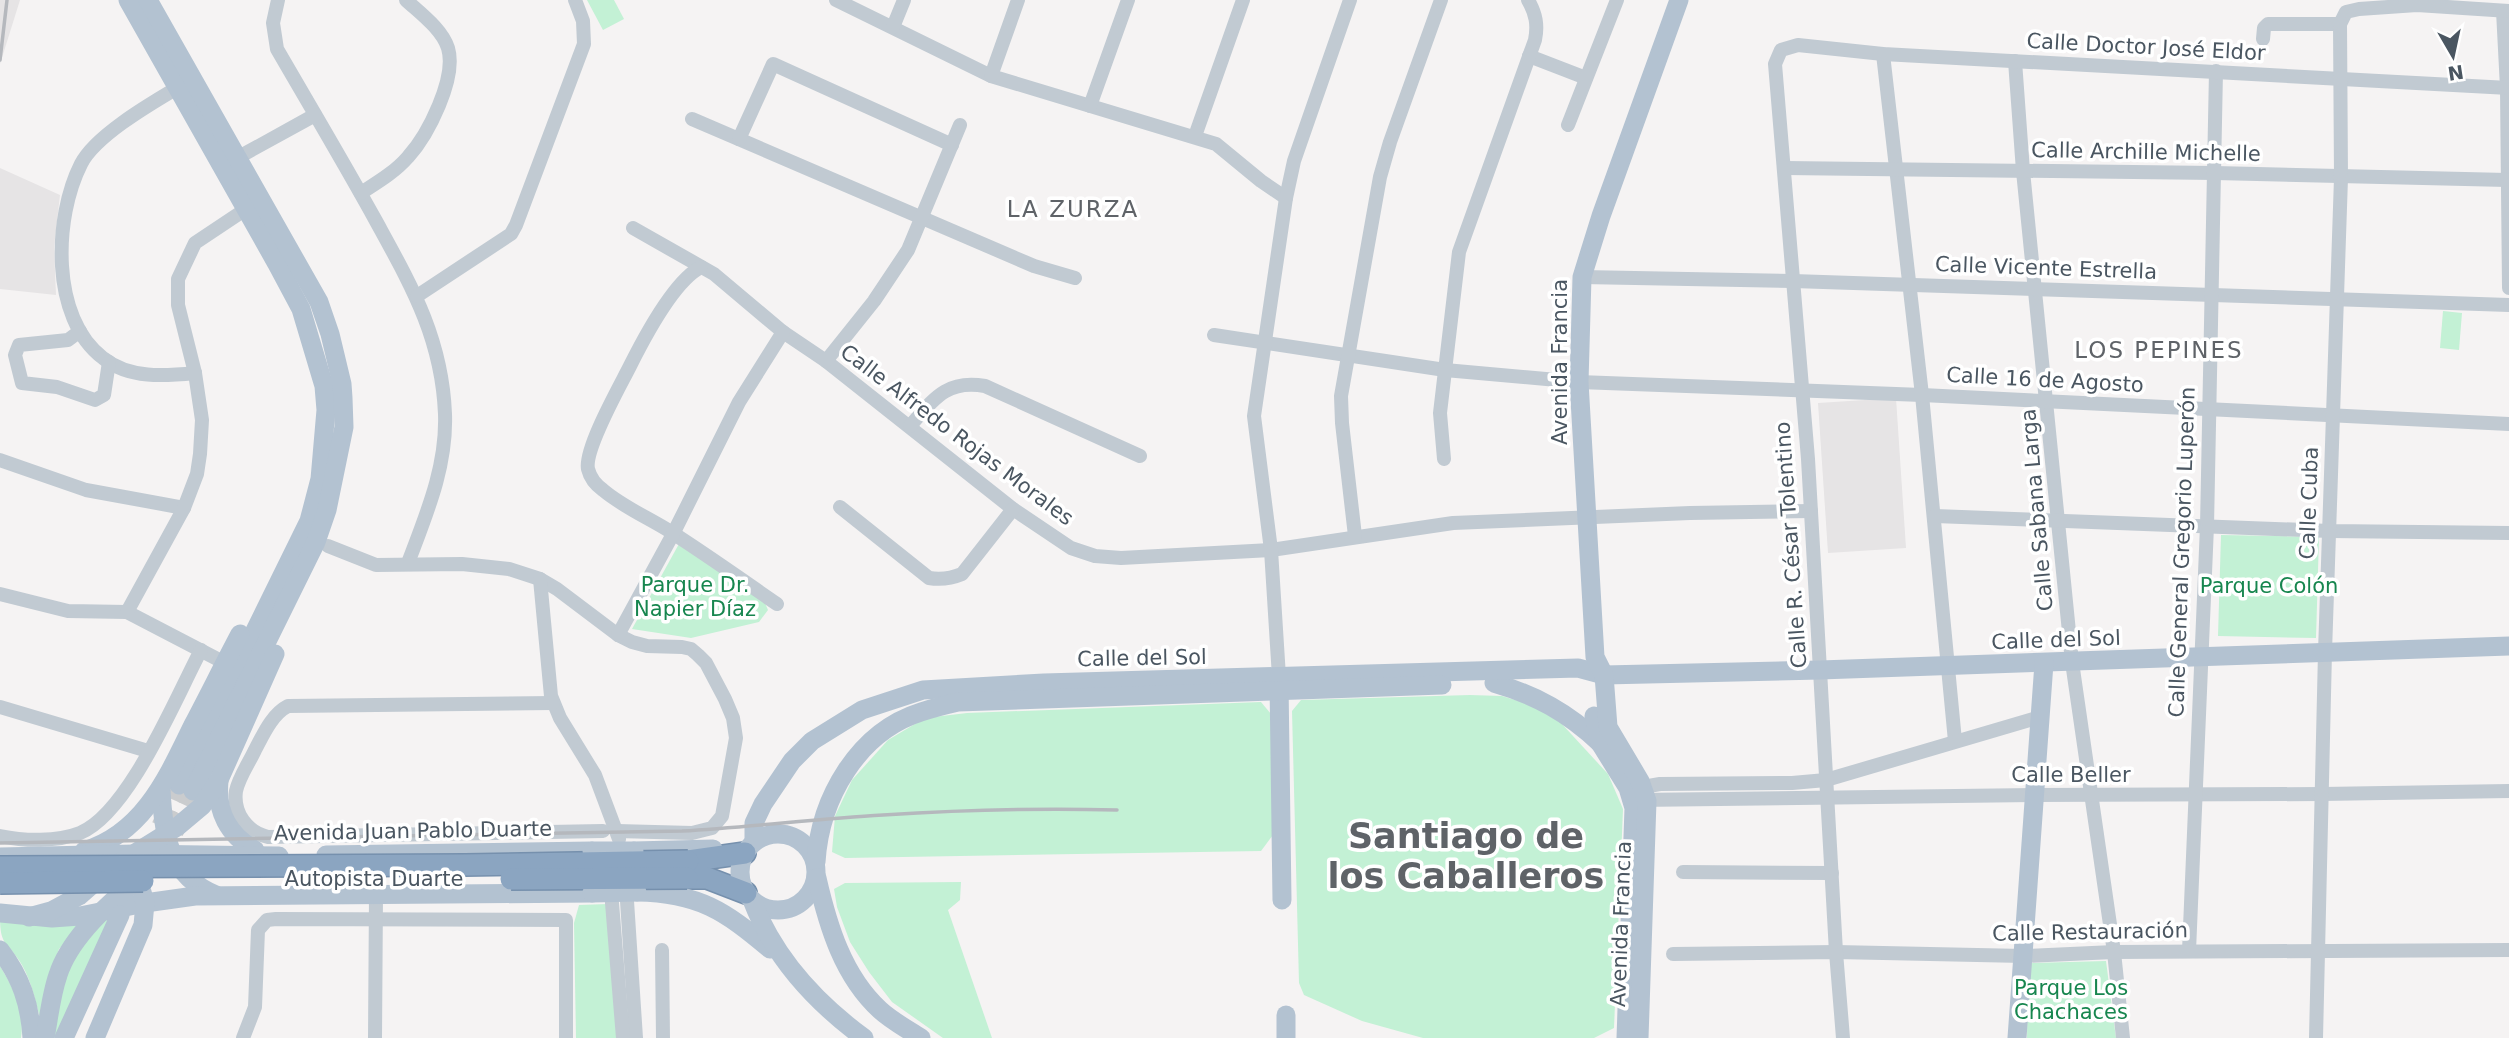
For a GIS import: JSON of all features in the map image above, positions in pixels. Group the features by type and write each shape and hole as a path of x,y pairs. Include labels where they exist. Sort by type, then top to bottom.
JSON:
{"highway":[{"name":"Autopista Duarte","path":"0,867 465,865 688,879 750,847"},
{"name":"Autopista Duarte","path":"0,883 707,878 749,897"}],"main road":[{"path":"128,0 301,309 324,386 327,410 320,479 309,521 178,788"},
{"path":"29,917 51,911 79,896 127,858 192,816 202,806 219,780 284,632 328,546 344,490 346,457 342,384 319,302 148,0"},
{"name":"Avenida Francia","path":"1626,1038 1634,816 1638,795 1600,743 1579,382 1582,278 1601,216 1679,0"},
{"path":"0,857 65,855 89,850 111,840 178,788 316,542 327,510 344,427"},
{"path":"196,891 172,854 165,834 178,788 225,663 309,496 325,435"},
{"name":"Calle del Sol","path":"750,847 754,823 763,804 792,761 812,741 862,710 923,690 1044,691 1494,683 1595,671 1821,670 2509,646"},
{"path":"2017,1038 2044,663"},
{"name":"Calle del Sol","path":"1279,685 1578,668 1595,671"},
{"name":"Avenida Francia","path":"1595,671 1608,727 1638,795 1639,1038"},
{"path":"1494,683 1522,691 1557,708 1600,743"},
{"path":"1279,685 1282,900"},
{"name":"Calle del Sol","path":"816,870 825,820 841,777 863,750 890,727 919,712 958,702 1044,691"},
{"path":"219,780 222,816 235,836 255,850"},
{"path":"864,1038 804,986 782,959 759,918 740,873 750,847 767,835 788,835 806,845 816,870 824,911 838,949 855,981 881,1011 920,1038"},
{"path":"64,1038 118,916 137,881 172,854 193,842 209,840 274,856"},
{"name":"Avenida Juan Pablo Duarte","path":"65,855 127,858 172,854 274,856 348,845 611,841 698,850 750,847"},
{"path":"196,891 189,868 192,859 199,854"},
{"path":"65,855 81,870 79,896"},
{"path":"95,1038 143,925 145,902 127,858"},
{"path":"749,897 774,910 785,910 806,899 813,890 816,870"},
{"path":"45,1038 57,977 79,937 145,902 196,891 218,895 592,893 625,899 661,892 688,879 725,914 782,959"},
{"path":"136,942 163,911 196,891"},
{"path":"0,913 29,917 118,916"},
{"path":"81,1038 118,916"},
{"path":"0,950 14,968 23,986 32,1038"},
{"path":"1286,1016 1286,1038"}],"street":[{"path":"278,0 273,23 277,49 417,296 439,359 445,416 438,481 408,563"},
{"path":"361,193 393,172 409,157 436,111 449,74 448,47 436,29 406,0"},
{"path":"417,296 511,234 516,225 584,44 583,21 575,0"},
{"path":"836,0 991,76 1216,144 1286,198"},
{"path":"893,27 904,0"},
{"path":"991,76 1018,0"},
{"path":"1090,106 1128,0"},
{"path":"1195,136 1243,0"},
{"path":"1279,685 1271,550 1254,415 1286,198 1298,149 1350,0"},
{"path":"1355,536 1341,396 1380,177 1441,0"},
{"path":"1444,459 1440,413 1459,252 1535,40 1535,15 1528,0"},
{"path":"1569,125 1617,0"},
{"path":"2263,39 2264,28 2268,24 2343,18 2352,9 2417,5 2506,11 2509,288"},
{"name":"Calle Cuba","path":"2316,1038 2325,652 2341,177 2343,18"},
{"name":"Calle Doctor José Eldor","path":"1781,50 1798,45 1883,54 2508,88"},
{"name":"Calle R. César Tolentino","path":"1781,50 1776,64 1811,511 1843,1038"},
{"path":"1883,54 1935,516 1955,741"},
{"path":"1529,56 1586,78"},
{"name":"Calle Sabana Larga","path":"2015,61 2023,171 2072,662 2114,952 2123,1038"},
{"path":"739,139 774,64 953,145"},
{"name":"Calle General Gregorio Luperón","path":"2189,951 2207,526 2216,71"},
{"path":"177,88 107,134 82,162 68,203 61,253 64,291 80,331 102,358 135,373 164,376 195,373"},
{"path":"237,158 315,115"},
{"path":"692,119 1034,266 1075,278"},
{"path":"826,361 874,301 908,250 960,125"},
{"name":"Calle Archille Michelle","path":"1785,168 2215,173 2507,180"},
{"path":"127,612 184,508 197,474 202,421 195,373 178,305 178,279 195,243 246,209"},
{"name":"Calle Alfredo Rojas Morales","path":"633,228 714,274 783,332 826,361 1013,509 1072,548 1095,556 1121,558 1271,550 1453,523 1811,511"},
{"path":"701,267 692,271 672,293 633,359 601,425 589,455 588,468 593,481 603,491 777,604"},
{"name":"Calle Vicente Estrella","path":"1582,278 1909,284 2509,305"},
{"path":"80,331 68,340 19,345 15,355 22,383 57,387 95,400 104,395 109,362"},
{"path":"618,635 673,534 739,402 783,332"},
{"name":"Calle 16 de Agosto","path":"1214,335 1445,370 1579,382 1922,395 2509,424"},
{"path":"910,426 937,396 957,386 974,384 985,386 1062,419 1140,456"},
{"path":"0,460 86,490 184,508"},
{"path":"839,507 929,578 940,580 952,579 962,574 1013,509"},
{"path":"1935,516 2330,531 2509,533"},
{"path":"328,546 376,565 462,564 509,569 540,579 557,589 618,635 647,646 691,649 706,663 733,718 736,738 722,816 718,823 692,833 611,841 600,787 588,760 571,737 554,703 540,579"},
{"path":"0,594 68,611 127,612 225,663"},
{"path":"0,836 17,839 57,838 81,832 107,816 127,791 201,650"},
{"path":"348,845 268,837 251,829 240,814 236,802 237,788 245,770 274,717 288,706 554,703"},
{"path":"0,707 148,751"},
{"path":"1638,795 1660,784 1792,783 1826,779 2040,717"},
{"name":"Calle Beller","path":"1638,795 1827,799 2509,791"},
{"path":"0,851 65,855"},
{"path":"1683,872 1832,873"},
{"path":"375,1038 376,894"},
{"path":"623,1038 625,899"},
{"path":"625,899 636,1038"},
{"path":"243,1038 255,1006 257,936 261,925 276,919 376,919 566,920 566,1038"},
{"path":"662,950 663,1038"},
{"name":"Calle Restauración","path":"1673,954 1836,952 2024,957 2114,952 2509,950"}],"shaded area":[{"path":"0,0 20,0 0,64"},
{"path":"0,168 60,195 54,247 56,295 0,289"},
{"path":"1896,398 1906,548 1828,553 1818,403"}],"green space":[{"path":"587,0 614,0 624,19 603,30"},
{"path":"2443,311 2462,313 2459,350 2440,348"},
{"name":"Parque Colón","path":"2221,535 2319,537 2316,638 2218,636"},
{"name":"Parque Dr. Napier Díaz","path":"680,542 758,587 768,610 759,622 691,638 632,629"},
{"path":"1502,696 1535,706 1561,723 1608,774 1623,809 1614,1028 1594,1038 1423,1038 1362,1021 1304,995 1299,983 1292,711 1301,700"},
{"path":"1261,702 1271,714 1273,835 1261,851 845,858 832,852 835,816 852,780 888,740 925,718 967,713"},
{"path":"961,882 960,900 948,910 992,1038 943,1038 892,1002 850,942 837,907 834,889 845,883"},
{"path":"608,904 617,1038 576,1038 574,923 579,905"},
{"path":"111,913 59,1038 50,1038 69,962"},
{"path":"0,917 87,918 59,949 50,974 43,1028 26,972 1,934"},
{"name":"Parque Los Chachaces","path":"2106,961 2116,1038 2027,1038 2028,963"},
{"path":"0,966 17,1000 21,1038 0,1038"}],"tunnel":[{"path":"161,826 179,785"},
{"path":"174,832 193,791"}],"railway":[{"path":"0,60 7,0"},
{"path":"0,843 682,831 942,812 1117,810"}],"district":[{"name":"LA ZURZA","path":"1073,209"},
{"name":"LOS PEPINES","path":"2159,350"},
{"name":"Santiago de los Caballeros","path":"1466,856"}]}
